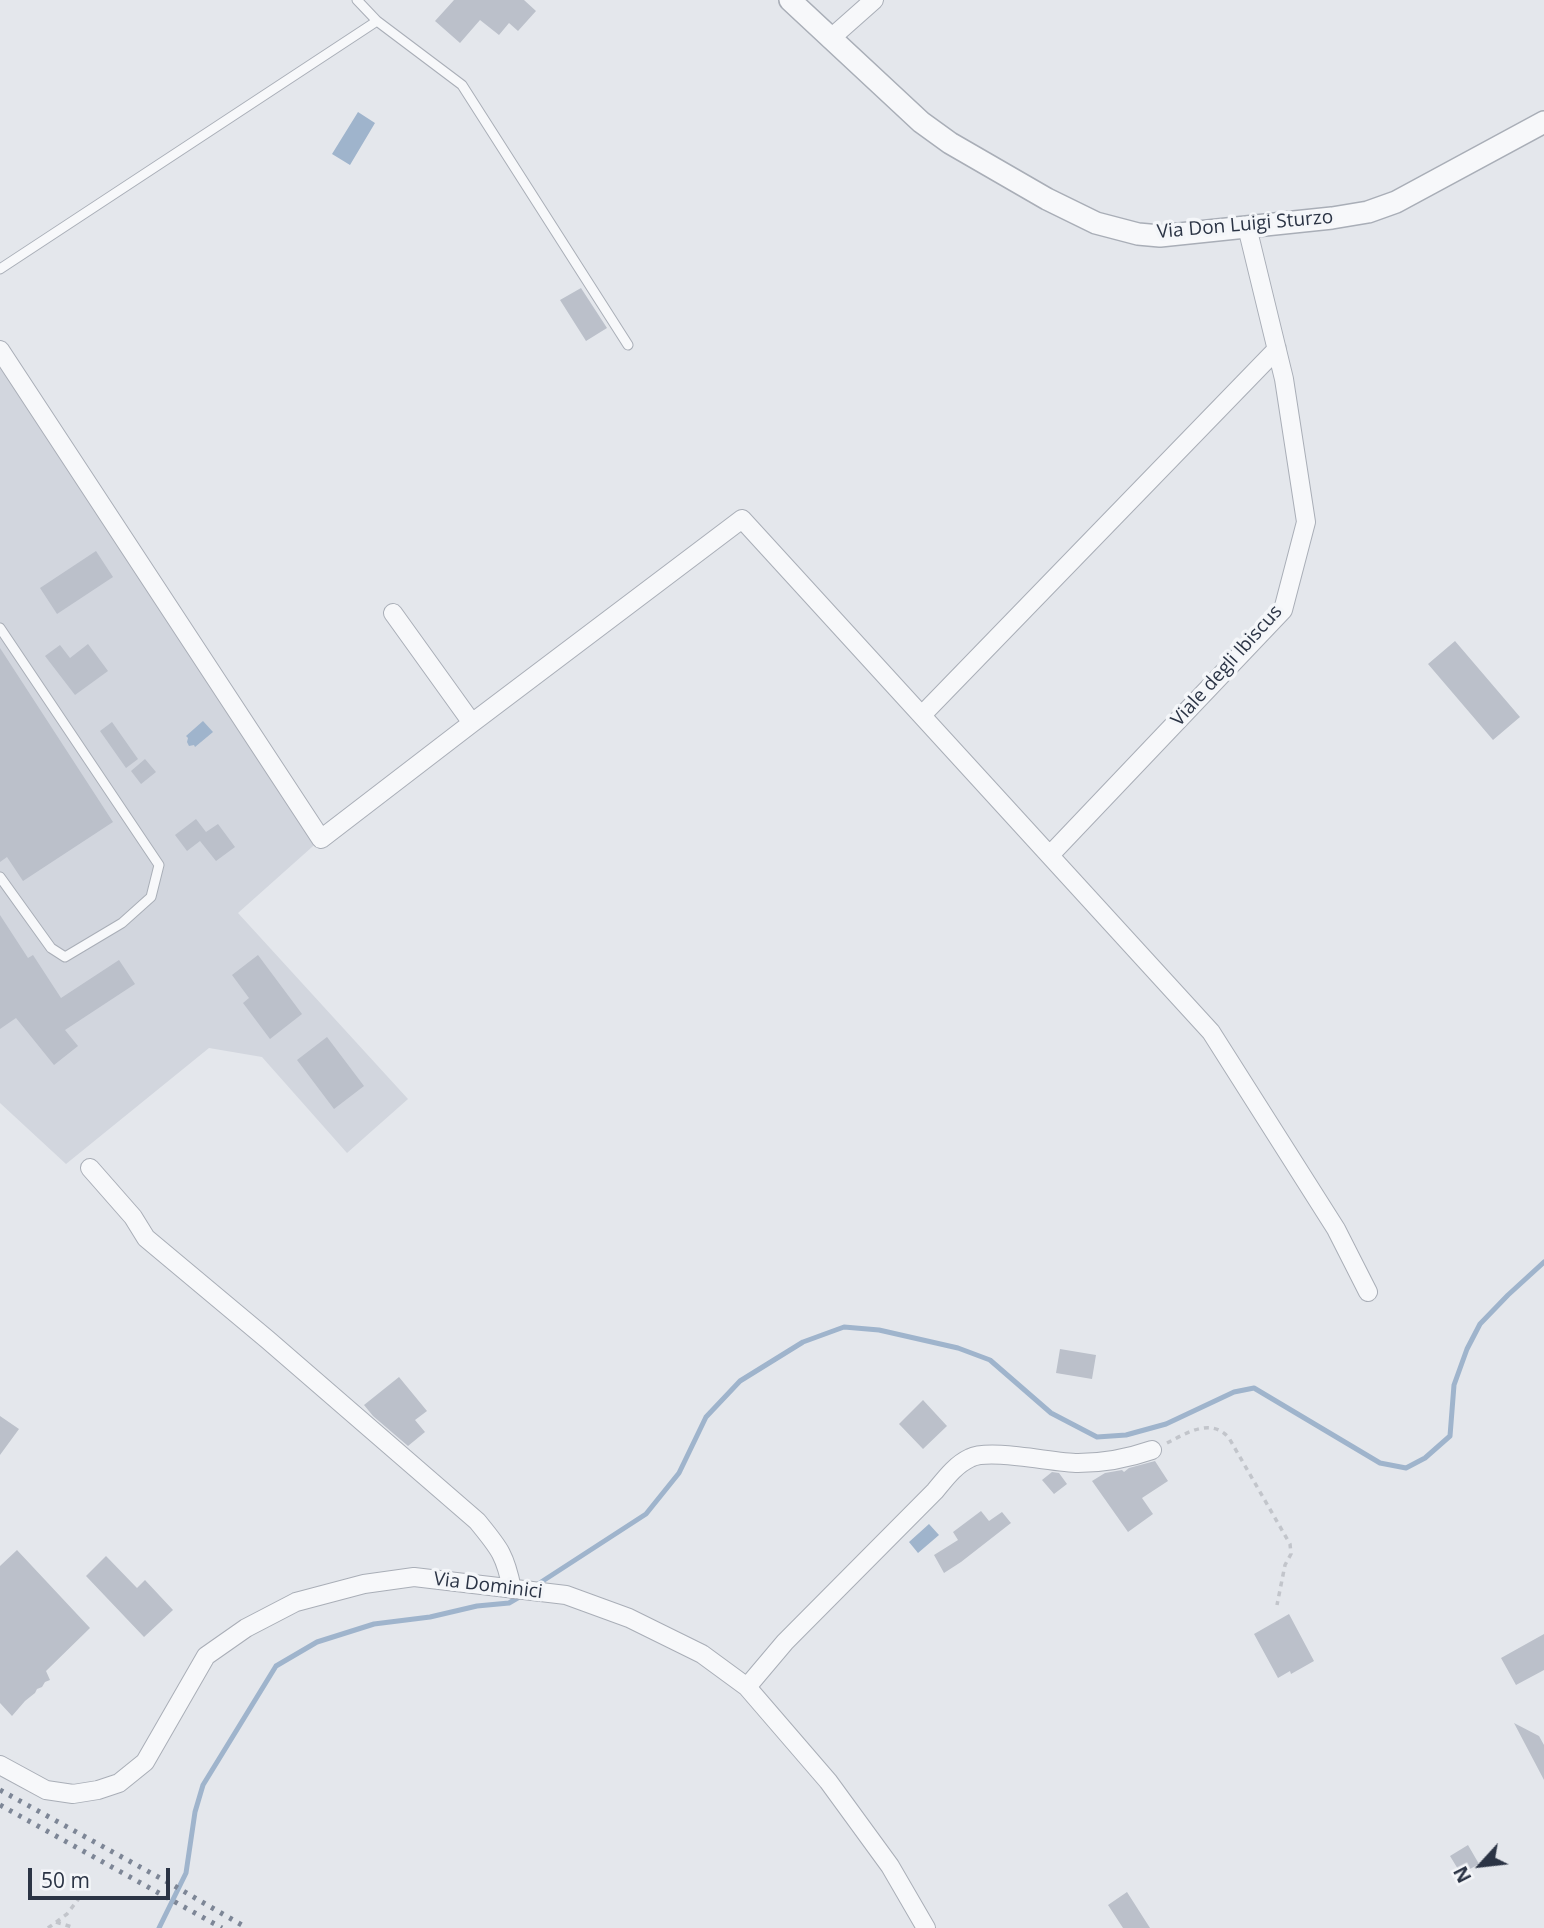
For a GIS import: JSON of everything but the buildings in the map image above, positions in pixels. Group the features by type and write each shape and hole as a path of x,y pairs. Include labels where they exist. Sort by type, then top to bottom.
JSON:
{"street":[{"name":"Via Don Luigi Sturzo","path":"790,0 921,122 950,143 1047,199 1096,223 1138,234 1160,236 1368,212 1396,202 1544,122"},
{"path":"830,39 874,0"},
{"name":"Viale degli Ibiscus","path":"1050,855 1283,610 1306,522 1284,379 1247,227"},
{"path":"922,715 1277,349"},
{"path":"0,350 321,839 743,519 1211,1032 1336,1229 1368,1292"},
{"path":"393,613 472,723"},
{"path":"90,1168 133,1217 146,1238 477,1521 498,1546 507,1562 514,1589"},
{"path":"747,1687 785,1642 955,1468 972,1456 1076,1463 1110,1460 1152,1450"},
{"name":"Via Dominici","path":"0,1765 46,1790 73,1794 119,1783 145,1762 206,1656 246,1628 296,1602 364,1584 414,1577 566,1595 629,1618 702,1654 747,1687 828,1781 890,1866 926,1928"}],"lane":[{"path":"357,0 377,22 463,85 628,345"},
{"path":"0,269 377,22"},
{"path":"0,628 159,864 151,897 122,923 65,957 51,948 0,877"}],"path":[{"path":"1152,1450 1203,1427 1219,1429 1229,1438 1290,1544 1291,1555 1285,1565 1277,1605"},
{"path":"48,1928 67,1914 83,1893"},
{"path":"56,1922 75,1928"}],"shaded area":[{"path":"0,354 321,839 238,913 408,1099 347,1153 262,1057 209,1048 66,1164 0,1103"}],"water":[{"path":"358,112 375,123 350,165 332,154"},
{"path":"203,721 213,732 195,747 189,746 186,736"},
{"path":"929,1524 939,1535 918,1553 909,1542"}],"waterway":[{"path":"535,1586 646,1514 679,1473 706,1417 740,1381 803,1342 844,1327 879,1330 958,1348 990,1360 1051,1413 1097,1437 1126,1435 1166,1424 1234,1392 1254,1388 1380,1463 1406,1468 1425,1458 1450,1436 1454,1385 1467,1349 1480,1324 1544,1262"},
{"path":"159,1928 186,1873 195,1812 203,1785 276,1666 317,1642 374,1624 509,1603 521,1596"}],"railway":[{"path":"0,1790 247,1928"},
{"path":"0,1805 222,1928"}]}
